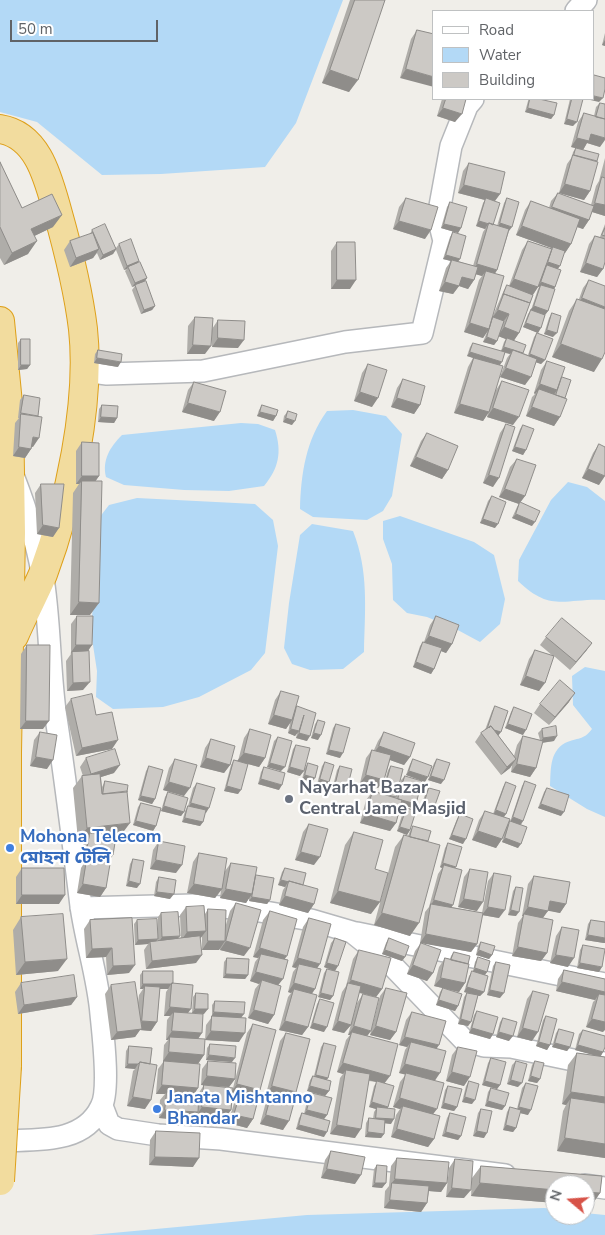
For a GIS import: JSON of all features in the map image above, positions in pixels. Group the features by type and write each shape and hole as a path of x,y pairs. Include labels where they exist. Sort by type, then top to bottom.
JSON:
{"highway":[{"path":"0,128 24,139 42,162 71,260 83,330 84,371 81,411 66,500 42,574 9,645"},
{"path":"0,321 9,414 7,1066 0,1181"}],"street":[{"path":"577,10 586,0"},
{"path":"84,371 108,374 203,371 345,342 422,333 444,241 438,218 451,146 467,106 472,100"},
{"path":"9,465 33,527 42,574 51,683 82,908 100,1001 106,1062 102,1106 109,1124 128,1131 221,1139 529,1178"},
{"path":"82,908 194,905 248,909 311,920 352,932 605,984"},
{"path":"352,932 388,960 464,1040 484,1046 511,1047 578,1061 605,1064"},
{"path":"0,1141 54,1138 80,1131 93,1120 102,1106"}],"water":[{"path":"0,0 343,0 296,123 265,167 161,174 102,175 37,122 0,112"},
{"path":"353,410 386,416 402,434 392,496 383,511 367,520 313,517 300,509 303,470 309,445 327,411"},
{"path":"241,423 258,424 275,430 279,453 278,460 273,473 264,486 229,491 184,490 124,485 106,477 106,459 114,444 122,435"},
{"path":"568,482 587,487 605,501 605,600 549,601 530,591 518,581 519,560 551,500"},
{"path":"137,498 255,504 273,520 278,546 265,653 251,670 199,697 163,707 113,709 96,697 97,671 91,632 99,518 109,505"},
{"path":"400,516 474,542 494,555 505,599 500,624 480,642 454,628 427,617 407,613 393,600 392,564 383,539 383,521"},
{"path":"312,524 353,531 362,561 365,591 364,652 343,669 310,670 292,664 284,648 300,535"},
{"path":"585,667 605,671 605,817 587,809 550,786 552,762 556,751 565,743 583,737 592,729 573,705 572,676"},
{"path":"544,1208 545,1225 595,1225 595,1214 605,1215 605,1235 91,1235 307,1215"}],"building":[{"path":"355,0 385,0 358,80 330,70"},
{"path":"417,30 432,34 432,76 406,69"},
{"path":"595,75 605,78 603,98 595,96"},
{"path":"446,100 466,100 462,114 443,108"},
{"path":"530,100 544,100 557,103 554,115 528,108"},
{"path":"572,100 583,100 577,122 567,119"},
{"path":"600,103 605,104 605,119 596,117"},
{"path":"584,113 605,119 605,138 591,134 589,141 577,138"},
{"path":"576,148 599,154 597,161 574,155"},
{"path":"573,155 598,162 590,191 565,184"},
{"path":"0,162 22,208 52,194 62,215 31,229 37,241 12,253 0,227"},
{"path":"469,163 505,172 500,194 464,185"},
{"path":"602,177 605,178 605,205 595,203"},
{"path":"558,193 594,206 589,220 552,207"},
{"path":"406,198 438,207 431,230 399,221"},
{"path":"486,198 500,203 493,225 479,221"},
{"path":"507,198 519,202 512,227 500,223"},
{"path":"531,201 580,219 571,244 522,226"},
{"path":"450,202 467,207 461,228 444,224"},
{"path":"489,223 509,229 497,270 477,264"},
{"path":"105,224 116,249 103,255 92,230"},
{"path":"453,232 466,236 460,259 446,255"},
{"path":"93,233 99,249 76,258 70,241"},
{"path":"595,236 605,239 605,262 603,269 586,263"},
{"path":"131,239 139,261 127,266 119,244"},
{"path":"528,241 552,249 538,287 514,279"},
{"path":"337,242 355,242 356,280 337,280"},
{"path":"553,247 565,251 560,266 548,262"},
{"path":"452,260 478,267 474,280 462,277 459,286 445,282"},
{"path":"140,262 147,278 135,283 128,267"},
{"path":"547,265 561,270 555,287 541,282"},
{"path":"486,271 504,276 489,329 470,323"},
{"path":"589,280 605,286 605,307 582,298"},
{"path":"146,281 155,306 144,310 135,285"},
{"path":"507,285 533,295 530,303 503,295"},
{"path":"541,285 555,289 548,311 534,306"},
{"path":"504,294 530,303 519,333 504,327 509,314 498,310"},
{"path":"577,299 605,309 605,352 602,359 561,344"},
{"path":"531,310 545,315 541,328 526,323"},
{"path":"552,313 561,316 557,333 547,330"},
{"path":"195,317 213,318 211,346 193,345"},
{"path":"493,317 504,321 497,341 487,337"},
{"path":"218,320 245,321 244,340 218,338"},
{"path":"537,333 553,339 545,360 530,354"},
{"path":"507,338 526,345 523,353 504,347"},
{"path":"21,339 30,339 30,365 21,365"},
{"path":"473,343 505,352 502,362 470,352"},
{"path":"98,350 122,354 121,362 97,358"},
{"path":"513,350 537,359 531,377 506,368"},
{"path":"474,358 503,366 489,412 460,404"},
{"path":"547,361 565,367 557,390 540,384"},
{"path":"368,364 387,370 378,398 360,392"},
{"path":"562,377 571,380 565,398 556,395"},
{"path":"403,379 425,386 420,405 397,398"},
{"path":"502,381 529,390 519,417 493,408"},
{"path":"194,382 226,391 220,412 188,403"},
{"path":"539,389 567,399 560,417 532,407"},
{"path":"24,395 40,398 38,416 21,413"},
{"path":"102,405 118,406 117,418 101,417"},
{"path":"262,405 278,410 276,416 260,412"},
{"path":"288,411 297,414 295,421 286,418"},
{"path":"21,414 42,417 39,438 33,437 31,449 19,447"},
{"path":"506,424 515,427 499,478 489,475"},
{"path":"523,425 534,429 526,450 515,447"},
{"path":"427,433 458,446 448,470 416,457"},
{"path":"82,442 99,443 99,476 82,476"},
{"path":"599,444 605,447 605,476 588,469"},
{"path":"517,459 536,465 525,496 505,489"},
{"path":"82,481 102,481 99,603 79,602"},
{"path":"41,484 64,484 59,528 43,525"},
{"path":"492,496 506,502 498,524 483,519"},
{"path":"520,502 540,511 535,522 516,514"},
{"path":"77,616 93,616 92,645 76,645"},
{"path":"436,616 459,625 452,644 429,636"},
{"path":"562,618 592,643 576,662 546,637"},
{"path":"423,642 442,648 434,669 416,662"},
{"path":"27,645 50,645 49,721 26,721"},
{"path":"535,650 554,656 545,683 526,676"},
{"path":"89,651 90,682 73,683 72,652"},
{"path":"560,680 575,693 555,717 540,704"},
{"path":"281,691 299,696 292,720 274,715"},
{"path":"92,694 96,715 112,712 118,740 82,748 71,699"},
{"path":"297,706 316,713 310,736 299,733 304,715 299,731 291,729"},
{"path":"495,706 508,711 501,732 494,730 491,726 488,727"},
{"path":"514,707 532,714 526,730 508,724"},
{"path":"318,720 325,722 321,735 314,733"},
{"path":"336,724 350,728 343,753 329,750"},
{"path":"491,726 516,759 507,767 481,733"},
{"path":"556,726 557,736 543,738 542,729"},
{"path":"250,729 271,735 265,758 244,753"},
{"path":"40,732 57,735 53,760 36,757"},
{"path":"384,732 415,743 410,757 379,746"},
{"path":"523,736 543,741 536,768 517,764"},
{"path":"278,737 292,741 285,767 270,763"},
{"path":"211,739 235,746 230,765 206,758"},
{"path":"296,745 310,748 304,771 290,767"},
{"path":"115,749 120,765 91,774 86,758"},
{"path":"372,750 391,755 384,780 366,775"},
{"path":"175,759 197,765 190,788 169,782"},
{"path":"413,759 432,766 428,777 409,771"},
{"path":"437,759 450,763 444,780 431,776"},
{"path":"234,760 248,764 241,790 227,786"},
{"path":"325,762 334,765 329,782 320,779"},
{"path":"308,763 318,766 315,778 305,775"},
{"path":"149,766 163,770 155,799 141,796"},
{"path":"340,766 352,769 347,789 335,786"},
{"path":"391,766 403,769 396,797 383,794"},
{"path":"264,767 285,773 282,785 261,779"},
{"path":"100,774 102,794 127,791 130,823 87,828 82,776"},
{"path":"405,776 422,781 416,804 398,799"},
{"path":"105,781 128,785 127,792 103,794"},
{"path":"525,781 536,785 523,821 513,817"},
{"path":"506,782 516,786 506,814 496,810"},
{"path":"197,783 215,788 209,808 191,803"},
{"path":"429,788 440,791 434,808 424,804"},
{"path":"547,788 569,795 564,812 541,804"},
{"path":"373,791 402,800 396,823 366,814"},
{"path":"168,792 188,798 184,812 164,806"},
{"path":"141,803 161,808 156,826 136,821"},
{"path":"188,806 206,810 203,822 185,818"},
{"path":"407,808 416,811 410,830 400,827"},
{"path":"485,811 510,819 502,839 478,831"},
{"path":"460,814 473,819 466,839 452,835"},
{"path":"510,821 527,827 521,844 505,838"},
{"path":"309,824 328,829 320,857 301,852"},
{"path":"413,826 431,831 428,841 410,837"},
{"path":"354,832 383,840 375,869 388,873 380,902 338,891"},
{"path":"90,833 116,837 113,855 87,851"},
{"path":"404,835 440,845 419,923 382,913"},
{"path":"159,841 185,846 182,865 156,860"},
{"path":"448,843 462,847 456,867 443,863"},
{"path":"199,853 227,858 222,889 194,884"},
{"path":"87,859 110,864 106,888 83,884"},
{"path":"133,859 144,861 140,884 129,881"},
{"path":"231,863 257,867 252,894 226,889"},
{"path":"444,865 462,870 453,905 434,900"},
{"path":"22,868 64,868 65,895 22,895"},
{"path":"285,868 306,873 303,885 281,880"},
{"path":"470,869 488,872 483,902 464,899"},
{"path":"494,873 511,876 505,910 488,907"},
{"path":"256,875 274,878 270,900 252,897"},
{"path":"534,876 570,882 566,904 550,901 548,911 528,907"},
{"path":"159,877 176,880 174,894 157,892"},
{"path":"289,881 318,889 314,904 285,896"},
{"path":"516,887 523,888 519,912 511,910"},
{"path":"236,903 261,910 250,948 226,941"},
{"path":"431,904 483,913 477,944 426,934"},
{"path":"204,906 206,931 187,932 186,907"},
{"path":"208,909 226,910 225,941 208,941"},
{"path":"270,911 297,919 287,956 260,948"},
{"path":"178,912 180,936 162,937 161,913"},
{"path":"63,914 67,959 25,962 21,917"},
{"path":"524,914 553,920 547,953 518,947"},
{"path":"132,918 135,965 113,966 112,948 92,949 90,920"},
{"path":"309,918 331,924 320,964 298,958"},
{"path":"157,919 158,939 138,940 137,920"},
{"path":"591,920 605,922 605,938 588,935"},
{"path":"562,927 579,930 574,958 556,955"},
{"path":"200,936 202,955 152,961 150,942"},
{"path":"335,938 346,942 338,966 327,963"},
{"path":"389,938 409,946 405,957 385,950"},
{"path":"481,942 495,946 492,955 479,950"},
{"path":"421,943 441,950 433,973 413,965"},
{"path":"583,945 605,949 602,967 580,963"},
{"path":"359,950 391,958 382,989 351,980"},
{"path":"454,952 470,956 468,964 451,960"},
{"path":"261,954 288,960 283,979 256,972"},
{"path":"478,957 490,961 487,972 475,968"},
{"path":"227,958 249,959 248,975 226,974"},
{"path":"445,958 469,964 465,983 441,978"},
{"path":"496,962 510,965 504,993 490,990"},
{"path":"299,964 321,969 315,989 294,983"},
{"path":"327,969 339,972 333,996 321,993"},
{"path":"564,970 605,979 605,992 562,982"},
{"path":"143,971 173,971 173,983 143,984"},
{"path":"472,971 488,976 484,992 467,987"},
{"path":"74,975 77,997 24,1005 21,983"},
{"path":"262,980 281,986 274,1015 254,1010"},
{"path":"135,982 142,1029 117,1032 111,985"},
{"path":"172,983 193,985 191,1009 170,1007"},
{"path":"348,983 361,986 351,1025 338,1021"},
{"path":"145,986 160,987 157,1022 142,1021"},
{"path":"386,988 407,993 396,1032 376,1026"},
{"path":"443,988 462,994 458,1006 439,1000"},
{"path":"294,989 317,995 308,1027 285,1021"},
{"path":"533,991 549,995 538,1032 523,1028"},
{"path":"196,993 208,994 208,1009 195,1009"},
{"path":"467,993 478,995 471,1022 461,1019"},
{"path":"363,994 379,998 371,1031 354,1026"},
{"path":"599,994 605,995 605,1022 592,1019"},
{"path":"320,999 334,1003 327,1027 313,1023"},
{"path":"215,1001 245,1002 244,1014 214,1012"},
{"path":"477,1011 498,1017 493,1034 472,1028"},
{"path":"174,1012 203,1014 202,1033 172,1031"},
{"path":"412,1012 446,1021 439,1045 405,1037"},
{"path":"212,1016 246,1018 245,1033 211,1031"},
{"path":"546,1016 557,1019 550,1045 539,1042"},
{"path":"503,1018 517,1022 513,1036 499,1032"},
{"path":"253,1024 276,1030 260,1090 237,1084"},
{"path":"559,1029 574,1033 570,1047 555,1043"},
{"path":"583,1030 605,1036 603,1052 578,1045"},
{"path":"352,1032 398,1044 390,1076 343,1063"},
{"path":"286,1033 310,1039 296,1092 272,1086"},
{"path":"170,1037 205,1039 204,1055 169,1052"},
{"path":"411,1042 446,1051 440,1073 405,1064"},
{"path":"324,1043 336,1046 328,1078 316,1075"},
{"path":"210,1044 236,1046 235,1058 209,1055"},
{"path":"129,1046 152,1048 150,1064 140,1062 138,1064 128,1064"},
{"path":"458,1047 477,1051 470,1077 452,1072"},
{"path":"577,1053 605,1057 605,1097 571,1092"},
{"path":"491,1058 506,1062 500,1085 485,1081"},
{"path":"164,1061 200,1064 198,1088 162,1085"},
{"path":"208,1061 236,1063 235,1079 207,1076"},
{"path":"516,1061 527,1064 522,1083 511,1080"},
{"path":"535,1061 544,1063 540,1079 531,1076"},
{"path":"140,1062 157,1065 151,1100 133,1097"},
{"path":"346,1070 370,1074 361,1129 337,1125"},
{"path":"406,1073 444,1083 437,1109 400,1098"},
{"path":"313,1076 331,1081 329,1091 310,1086"},
{"path":"377,1081 394,1086 388,1107 372,1102"},
{"path":"469,1081 479,1084 475,1100 465,1097"},
{"path":"526,1083 538,1086 531,1110 519,1107"},
{"path":"204,1085 233,1088 231,1110 202,1107"},
{"path":"448,1086 462,1089 457,1107 444,1103"},
{"path":"491,1088 509,1093 505,1106 488,1101"},
{"path":"167,1092 199,1094 198,1112 165,1110"},
{"path":"241,1092 259,1096 253,1119 234,1115"},
{"path":"272,1093 295,1099 289,1121 266,1115"},
{"path":"312,1093 332,1098 327,1115 307,1110"},
{"path":"571,1098 605,1103 605,1144 565,1138"},
{"path":"403,1106 440,1116 434,1139 397,1129"},
{"path":"377,1107 395,1109 394,1119 376,1118"},
{"path":"510,1107 521,1110 516,1128 506,1125"},
{"path":"481,1109 492,1111 487,1133 477,1131"},
{"path":"302,1113 330,1121 327,1132 299,1125"},
{"path":"450,1113 466,1117 461,1136 446,1132"},
{"path":"369,1118 385,1120 384,1134 368,1132"},
{"path":"156,1131 200,1133 199,1158 155,1157"},
{"path":"331,1151 365,1157 361,1175 327,1169"},
{"path":"397,1158 449,1162 447,1183 395,1179"},
{"path":"455,1159 473,1161 471,1190 452,1188"},
{"path":"377,1165 387,1166 386,1183 375,1183"},
{"path":"481,1166 590,1175 545,1175 545,1189 480,1183"},
{"path":"595,1175 602,1176 600,1193 595,1193"},
{"path":"392,1183 429,1186 427,1203 390,1200"}],"place":[{"name":"Nayarhat Bazar Central Jame Masjid","path":"289,799"},
{"name":"Mohona Telecom মোহনা টেলি","path":"10,848"},
{"name":"Janata Mishtanno Bhandar","path":"157,1109"}]}
